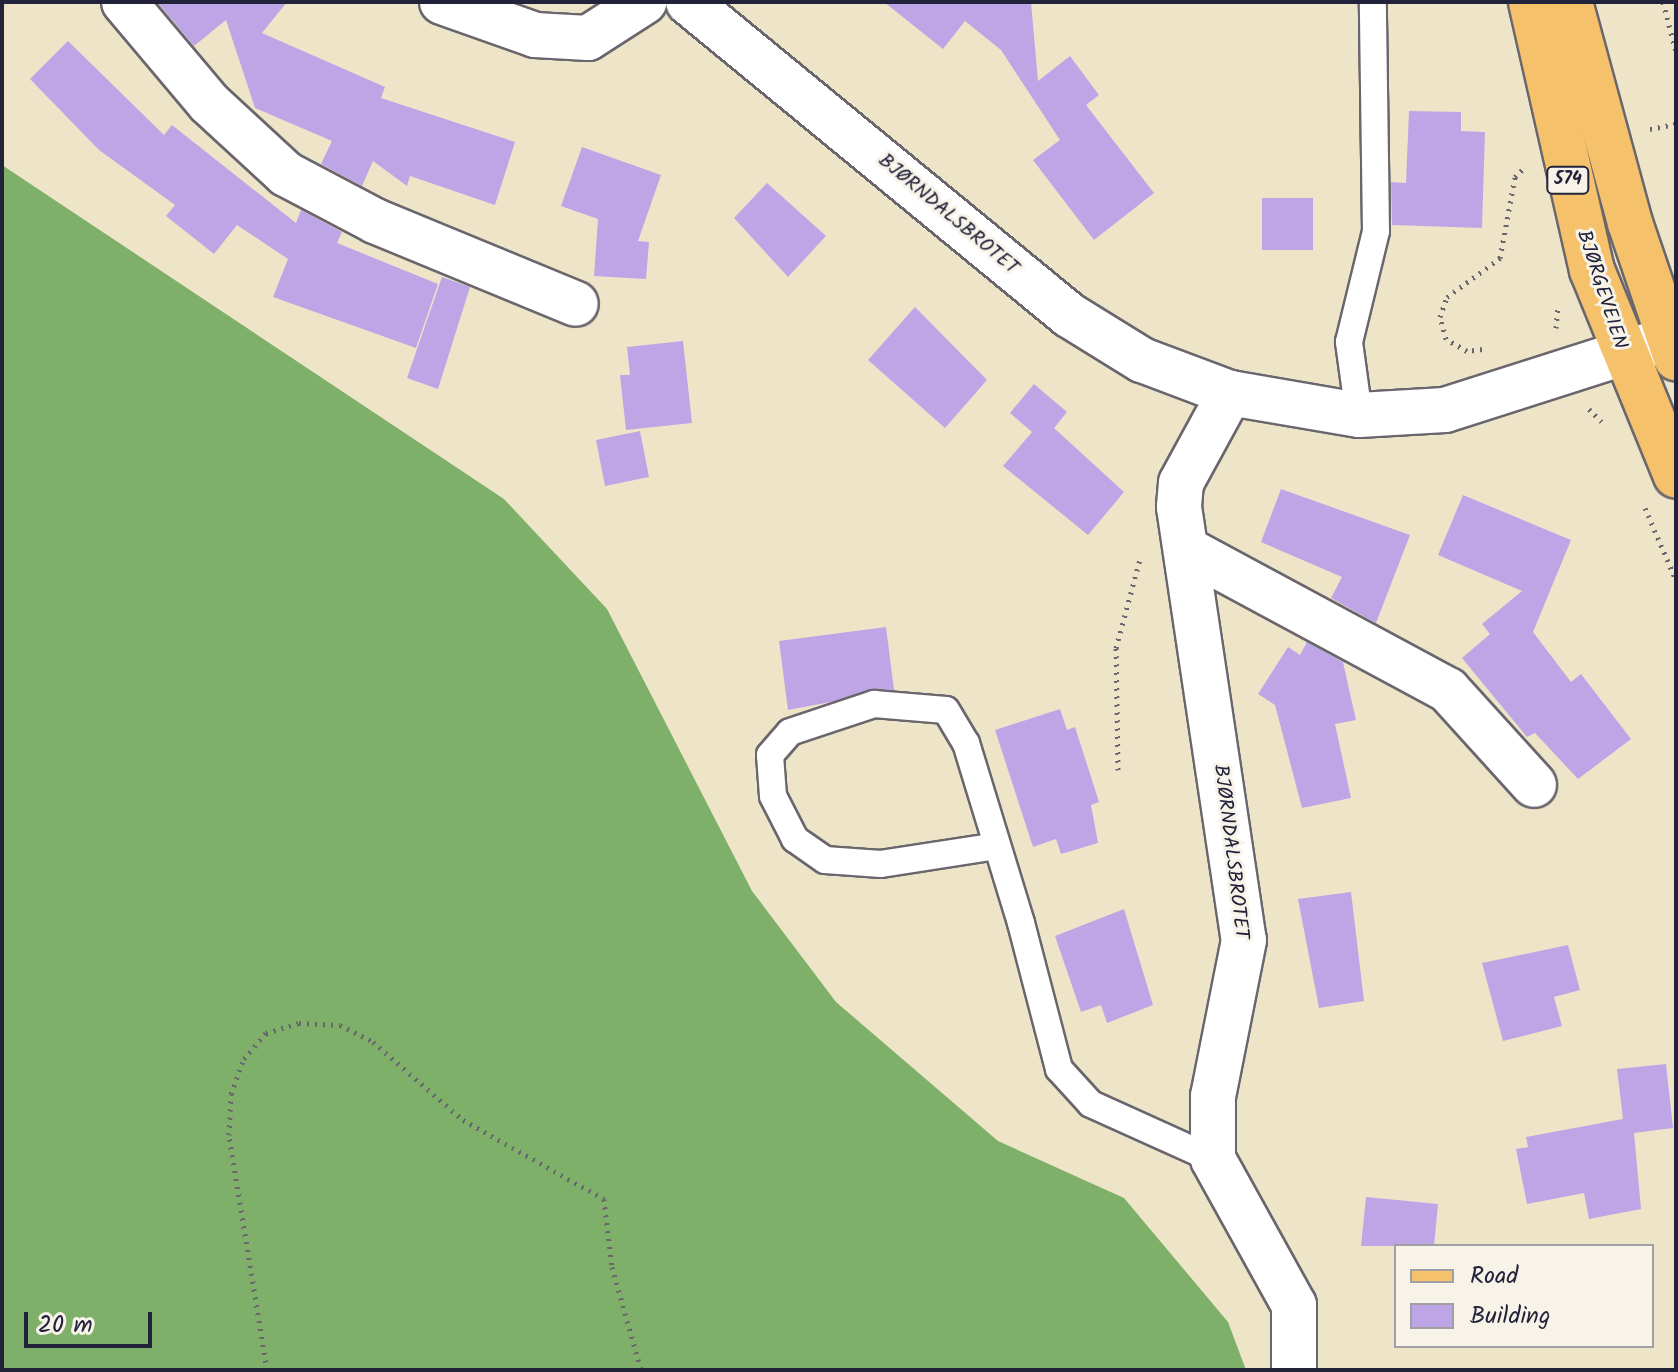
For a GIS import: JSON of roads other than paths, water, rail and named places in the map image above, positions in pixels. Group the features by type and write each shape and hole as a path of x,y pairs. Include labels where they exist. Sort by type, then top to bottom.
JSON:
{"main road":[{"name":"BJØRGEVEIEN","path":"1531,2 1551,112 1620,354 1676,476"},
{"name":"574","path":"1570,2 1672,349"}],"street":[{"path":"124,2 209,103 286,174 375,221 576,304"},
{"path":"442,2 535,35 588,38 644,2"},
{"name":"BJØRNDALSBROTET","path":"688,2 1069,315 1142,360 1230,393 1359,415 1445,410 1620,354 1672,349"},
{"name":"BJØRNDALSBROTET","path":"1230,393 1181,483 1244,940 1213,1096 1213,1159 1294,1305 1294,1370"},
{"path":"1188,550 1448,690 1534,785"}],"lane":[{"path":"1359,415 1349,342 1376,231 1373,2"},
{"path":"997,846 881,864 825,860 795,839 773,796 770,755 790,732 874,704 946,710 966,743 997,846 1059,1069 1091,1104 1213,1159"}]}
